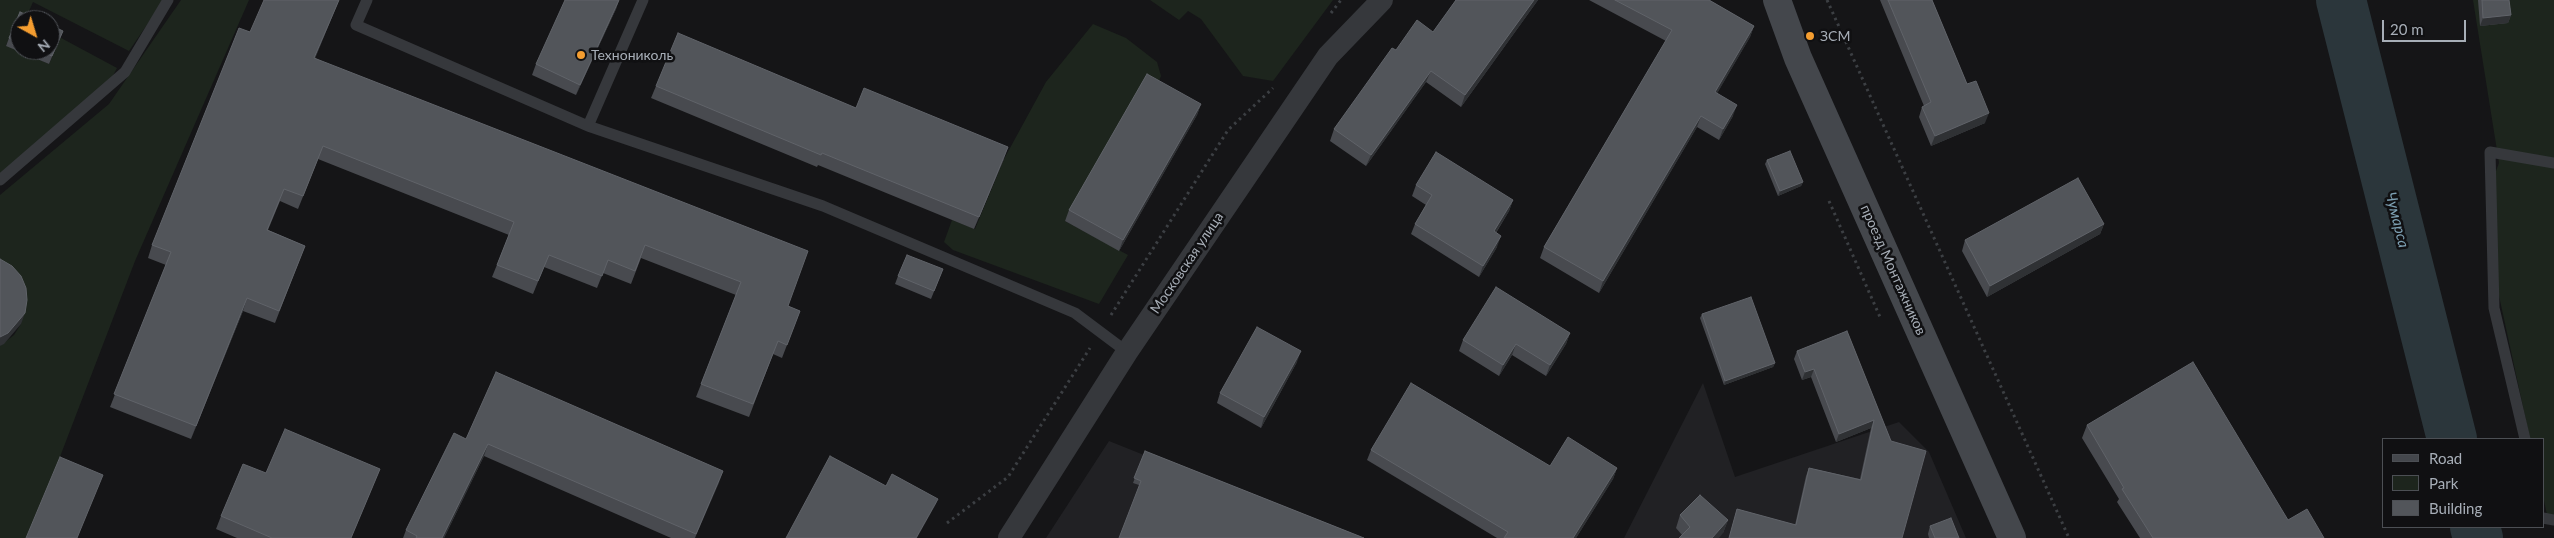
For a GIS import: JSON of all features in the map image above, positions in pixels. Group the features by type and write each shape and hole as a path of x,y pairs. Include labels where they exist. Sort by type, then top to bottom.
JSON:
{"main road":[{"name":"проезд Монтажников","path":"1777,0 1798,58 2012,538"}],"street":[{"name":"Московская улица","path":"1009,538 1126,352 1328,56 1382,0"}],"lane":[{"path":"0,180 126,72 168,0"},
{"path":"367,0 356,25 588,126 822,206 1075,314 1126,352"},
{"path":"588,126 643,0"},
{"path":"2524,438 2494,308 2490,152 2554,163"}],"path":[{"path":"1330,15 1341,0"},
{"path":"1827,0 2069,538"},
{"path":"1108,319 1228,130 1278,84"},
{"path":"947,524 1008,477 1092,344"}],"shaded area":[{"path":"1703,383 1735,477 1899,422 1929,452 1966,538 1624,538"},
{"path":"1109,441 1144,455 1352,538 1046,538"}],"green space":[{"path":"0,0 164,0 129,51 60,16 60,10 49,10 33,2 30,10 10,10 10,38 6,45 10,47 10,60 40,60 49,64 51,60 60,60 60,37 117,68 107,87 0,180"},
{"path":"181,0 249,0 135,261 58,462 26,538 0,538 0,346 14,335 21,324 0,272 0,195 109,104"},
{"path":"1150,0 1333,0 1273,81 1243,76 1201,19 1188,11 1179,20"},
{"path":"2473,0 2554,0 2554,525 2549,524 2544,501 2544,438 2530,438 2498,291 2493,179 2499,163"},
{"path":"1093,24 1126,38 1157,62 1161,76 1155,91 1065,221 1128,255 1099,304 953,250 944,242 952,220 975,229 1004,159 1046,82"}],"building":[{"path":"264,0 339,0 314,58 808,251 788,306 800,311 787,345 778,341 753,404 701,384 741,282 645,245 635,271 608,260 602,276 549,255 538,281 497,265 514,222 323,146 303,196 284,189 267,230 305,246 279,311 247,298 196,426 114,394 171,252 152,245 239,28 250,32"},
{"path":"565,0 619,0 580,85 536,64"},
{"path":"1456,0 1534,0 1465,95 1431,71 1371,155 1334,129 1392,48 1396,50 1417,20 1433,32"},
{"path":"1615,0 1709,0 1754,26 1715,92 1737,105 1723,129 1701,116 1603,281 1544,247 1672,30"},
{"path":"1888,0 1932,0 1967,84 1976,81 1989,113 1935,136 1922,107 1931,102"},
{"path":"2482,0 2509,0 2511,15 2483,18"},
{"path":"678,33 856,108 864,88 1008,147 979,217 822,153 821,155 656,86"},
{"path":"1147,74 1201,104 1123,240 1069,210"},
{"path":"1790,151 1803,182 1780,191 1767,160"},
{"path":"1436,152 1513,200 1494,231 1501,236 1483,266 1415,224 1432,195 1416,185"},
{"path":"2078,178 2104,224 1990,286 1965,240"},
{"path":"907,255 943,269 934,291 898,276"},
{"path":"0,259 12,266 21,276 26,288 27,300 25,313 8,333 0,337"},
{"path":"1496,287 1570,333 1550,365 1516,344 1503,365 1463,340"},
{"path":"1751,297 1775,363 1725,381 1702,314"},
{"path":"1257,327 1301,351 1264,417 1220,393"},
{"path":"1847,331 1891,441 1926,451 1902,538 1729,538 1737,509 1796,525 1809,468 1861,480 1874,420 1839,434 1814,369 1805,372 1797,351"},
{"path":"2193,362 2288,520 2307,509 2324,538 2153,538 2122,489 2124,488 2087,425"},
{"path":"496,372 723,471 696,534 488,444 442,538 416,538 417,536 406,530 454,433 466,439"},
{"path":"1411,383 1550,466 1568,437 1617,468 1573,538 1504,538 1508,532 1371,450"},
{"path":"285,429 380,469 351,538 272,538 221,516 243,464 266,473"},
{"path":"1145,451 1364,538 1119,538 1141,481 1134,478"},
{"path":"830,456 886,486 892,474 938,499 916,538 786,538"},
{"path":"60,457 103,475 77,538 26,538"},
{"path":"1700,495 1728,520 1712,538 1679,538 1690,527 1680,515"},
{"path":"1951,518 1959,538 1935,538 1930,526"}],"waterway":[{"name":"Чумарса","path":"2341,0 2452,438"},
{"name":"Чумарса","path":"2475,528 2478,538"}],"place":[{"name":"ЗСМ","path":"1810,36"},
{"name":"Технониколь","path":"581,55"}]}
